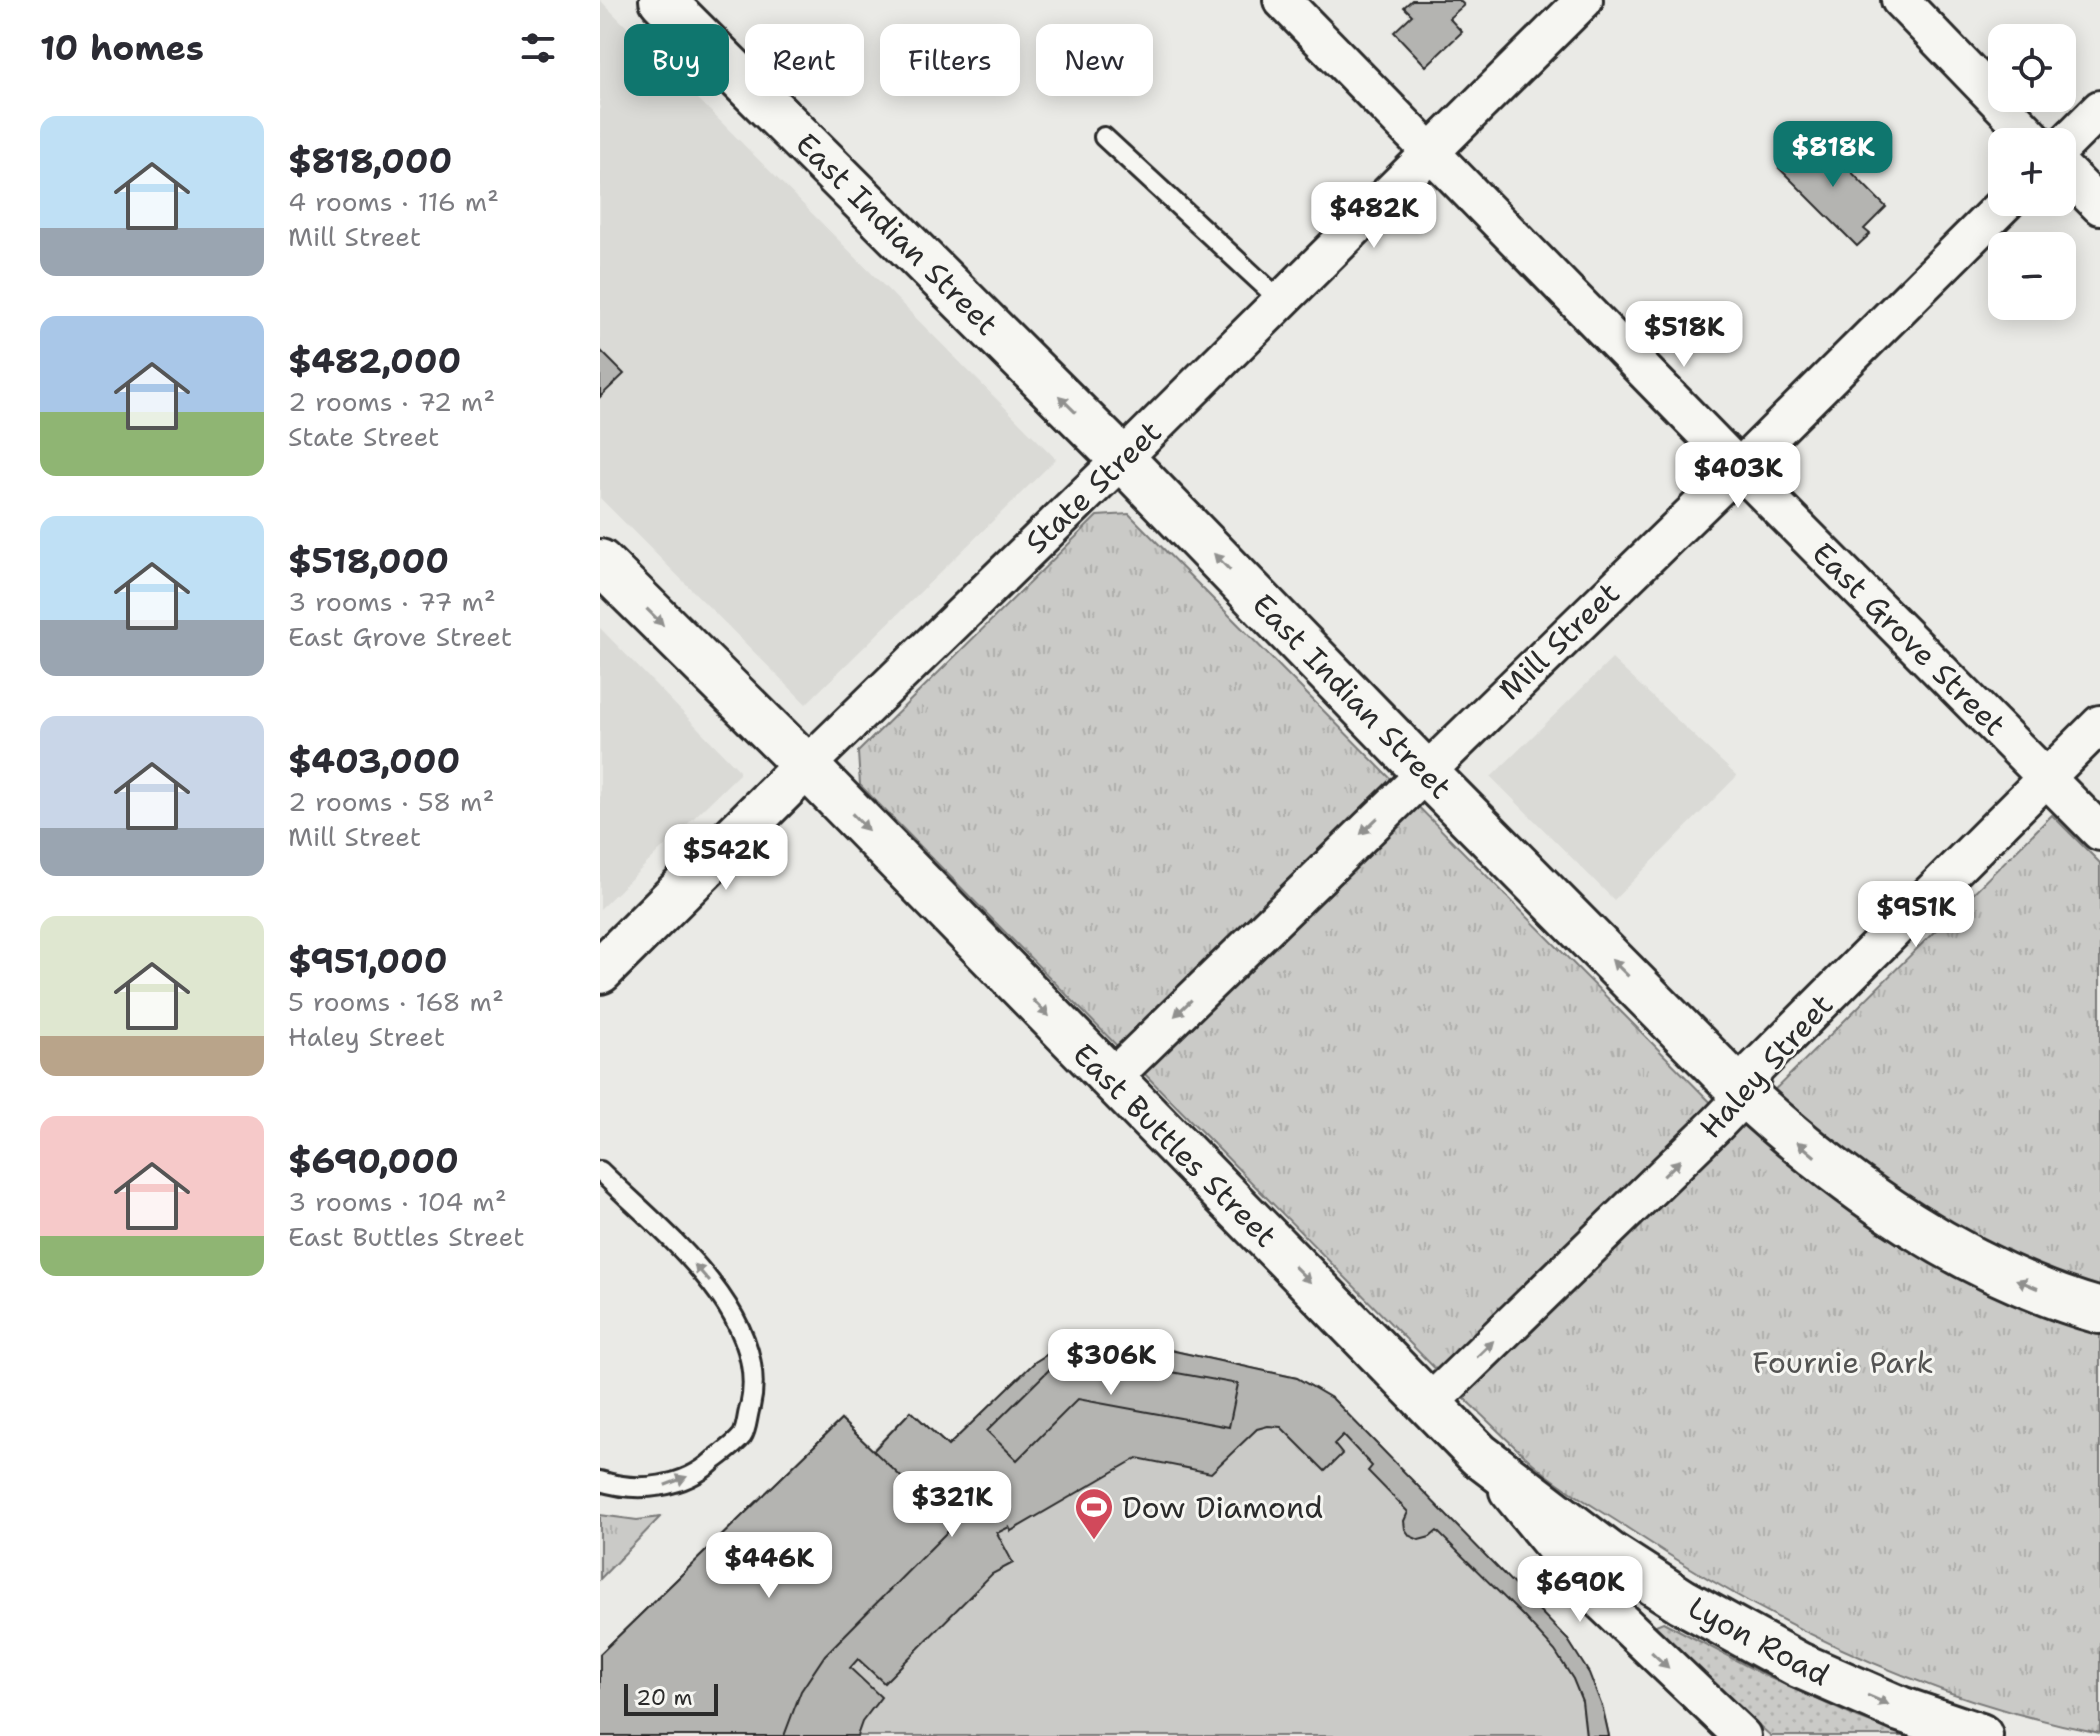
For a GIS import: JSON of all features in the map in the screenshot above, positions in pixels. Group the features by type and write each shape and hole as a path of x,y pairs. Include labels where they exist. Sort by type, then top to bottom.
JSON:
{"main road":[{"name":"East Indian Street","path":"662,0 1122,459 1425,772 1745,1095 1828,1168 1932,1238 2006,1275 2071,1303 2100,1311"},
{"name":"East Buttles Street","path":"600,562 806,766 1479,1455"},
{"name":"State Street","path":"600,971 806,766"},
{"name":"Lyon Road","path":"1479,1455 1609,1554 1682,1601 1799,1665 1900,1709 1980,1736"}],"street":[{"name":"East Grove Street","path":"1282,0 2100,832"},
{"name":"State Street","path":"806,766 1122,459 1584,0"},
{"path":"1900,0 2023,128"},
{"path":"2076,133 2100,109"},
{"path":"2076,182 2100,206"},
{"name":"Mill Street","path":"1110,1080 1739,468 1992,216"},
{"name":"Haley Street","path":"1429,1404 1745,1095 1755,1069 2100,724"},
{"name":"East Buttles Street","path":"1479,1455 1590,1591 1742,1736"}],"lane":[{"path":"1104,137 1281,301"},
{"path":"600,1171 699,1268 728,1305 747,1343 753,1391 743,1435 704,1470 666,1486 620,1487 600,1481"}],"shaded area":[{"path":"600,0 624,24 624,96 695,96 1056,459 806,704 600,498"},
{"path":"600,628 739,770 739,774 600,909"},
{"path":"1612,659 1737,776 1614,900 1491,777"}],"green space":[{"name":"Fournie Park","path":"1129,514 1736,1128 2052,815 2100,863 2100,1733 1974,1701 1854,1655 1796,1627 1683,1564 1547,1475 1471,1405 860,785 858,752 1097,516"},
{"name":"Dow Diamond","path":"1086,1342 1161,1348 1297,1378 1333,1399 1568,1640 1593,1686 1609,1736 600,1736 600,1654 841,1420 873,1450 911,1411 948,1446 1035,1362 1056,1349"},
{"path":"600,1515 637,1520 660,1517 600,1579"},
{"path":"1663,1622 1768,1677 1858,1718 1907,1736 1771,1736 1656,1634 1656,1625"}],"building":[{"path":"1412,0 1459,0 1464,5 1449,18 1462,32 1426,66 1394,32 1412,15 1404,7"},
{"path":"1814,134 1886,207 1864,229 1870,234 1857,246 1779,168"},
{"path":"600,350 624,374 600,397"},
{"name":"Dow Diamond","path":"1086,1342 1161,1348 1297,1378 1333,1399 1568,1640 1589,1673 1603,1709 1609,1736 1586,1736 1582,1701 1573,1679 1555,1651 1437,1531 1419,1540 1410,1536 1404,1521 1408,1512 1368,1471 1372,1466 1343,1435 1334,1444 1342,1454 1325,1471 1281,1427 1268,1426 1257,1429 1211,1473 1137,1458 1011,1531 1009,1527 997,1533 1013,1563 992,1574 884,1683 858,1659 850,1668 881,1697 862,1722 857,1736 600,1736 600,1654 841,1420 873,1451 911,1411 948,1446 1035,1362 1056,1349"},
{"path":"1066,1353 1238,1384 1229,1427 1078,1399 1017,1460 987,1431"},
{"path":"841,1420 953,1526 825,1655 801,1691 784,1736 600,1736 600,1654"}],"place":[{"name":"Dow Diamond","path":"1094,1541"}]}
